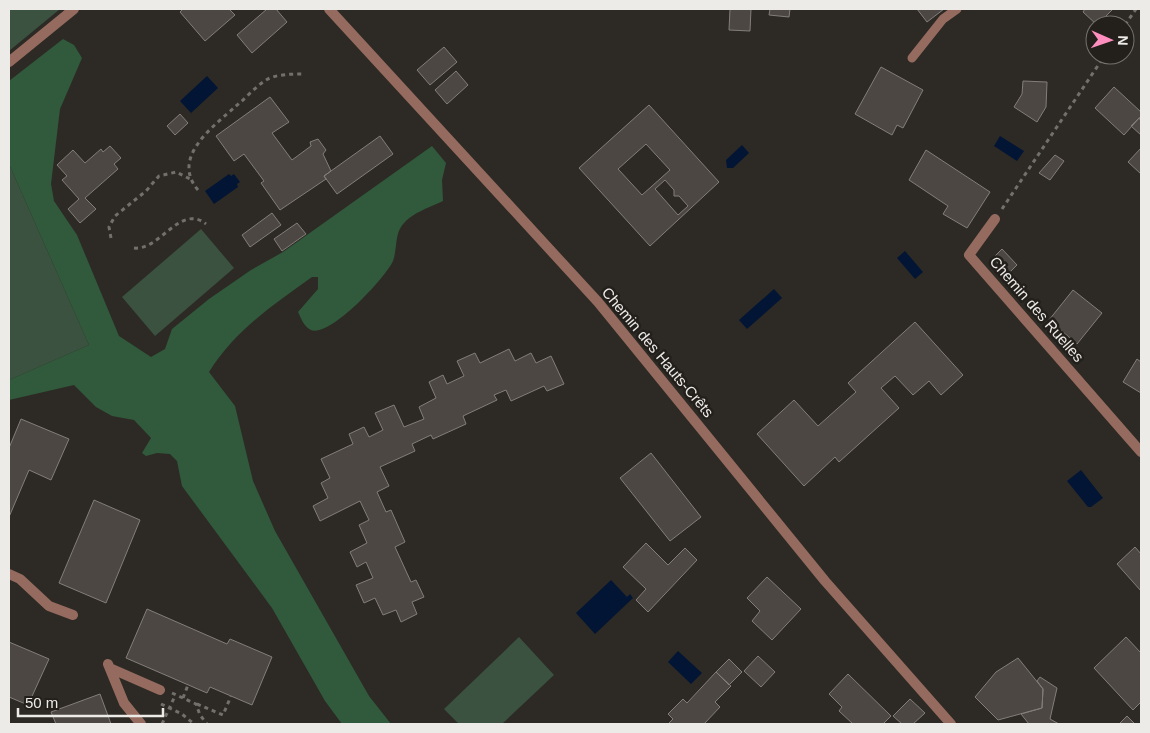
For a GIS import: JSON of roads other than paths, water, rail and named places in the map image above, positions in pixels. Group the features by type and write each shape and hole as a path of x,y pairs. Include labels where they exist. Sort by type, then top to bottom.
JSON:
{"street":[{"path":"9,62 74,9"},
{"name":"Chemin des Hauts-Crêts","path":"329,9 598,302 825,581 951,724"},
{"name":"Chemin des Ruelles","path":"995,220 970,254 1141,452"},
{"path":"9,574 20,579 50,606 73,615"},
{"path":"141,724 124,702 110,666 160,690"}],"lane":[{"path":"912,58 943,20 957,9"}],"water":[{"path":"207,76 218,88 191,113 180,101"},
{"path":"1000,136 1024,151 1017,161 994,146"},
{"path":"742,145 749,153 733,168 727,168 726,160"},
{"path":"229,174 231,176 234,174 240,182 237,184 238,187 214,204 205,191"},
{"path":"905,251 923,272 915,279 897,258"},
{"path":"774,289 782,298 747,329 739,320"},
{"path":"1081,470 1103,498 1091,507 1088,507 1067,481"},
{"path":"611,580 627,597 630,594 633,598 595,634 576,613"},
{"path":"678,651 702,673 691,684 668,662"}]}
